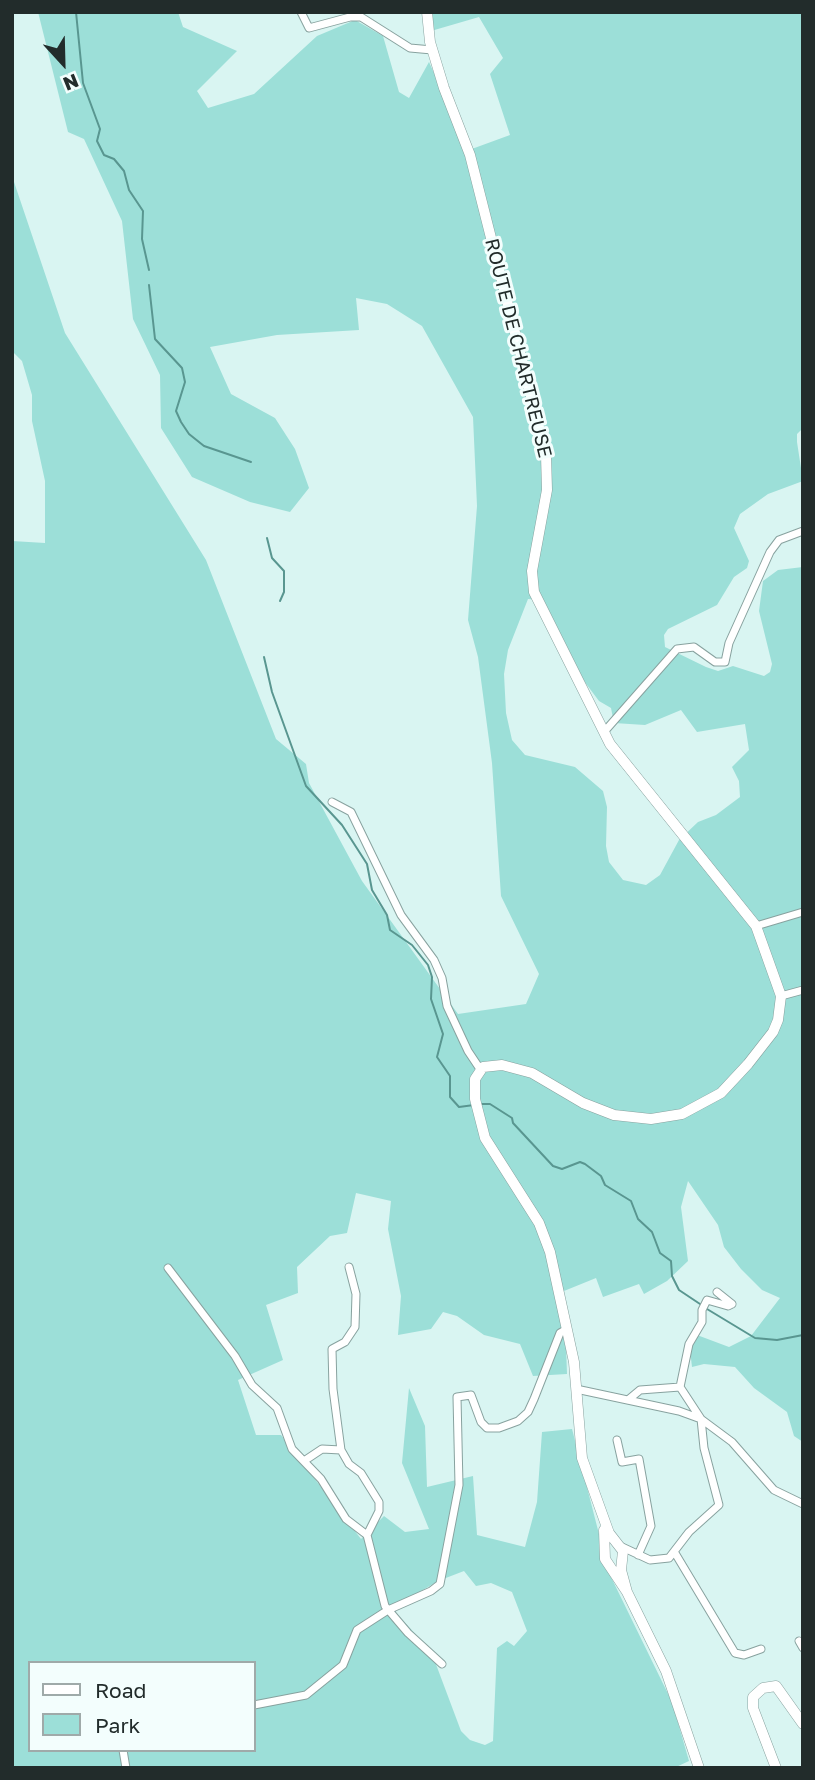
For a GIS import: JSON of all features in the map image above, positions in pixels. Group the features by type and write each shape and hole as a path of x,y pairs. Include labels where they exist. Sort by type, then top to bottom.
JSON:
{"main road":[{"name":"ROUTE DE CHARTREUSE","path":"426,12 432,50 470,155 546,455 547,491 532,585 604,732 757,926 781,996"},
{"path":"627,1592 619,1546 609,1533 582,1458 567,1329 543,1233 485,1138 476,1104 475,1079 480,1069 494,1065 532,1073 583,1103 614,1115 651,1119 682,1114 721,1093 748,1065 773,1032 781,1007 781,996"},
{"path":"599,1502 605,1559 627,1592 666,1671 699,1768"},
{"path":"605,1549 619,1546"},
{"path":"610,1564 623,1560"},
{"path":"776,1768 753,1708 753,1697 763,1688 776,1686 803,1724"}],"street":[{"path":"301,12 309,28 361,17 410,48 432,50"},
{"path":"604,732 677,649 689,646 715,662 725,662 729,643 770,552 779,540 803,531"},
{"path":"332,802 351,812 401,915 434,960 442,978 447,1006 468,1051 480,1069"},
{"path":"757,926 803,912"},
{"path":"781,996 803,990"},
{"path":"349,1267 356,1294 355,1327 345,1342 332,1349 333,1389 341,1450 349,1464 361,1473 379,1502 379,1511 367,1535"},
{"path":"168,1268 235,1356 252,1385 277,1408 292,1449 321,1479 346,1519 367,1535 382,1599 388,1610 442,1664"},
{"path":"619,1546 638,1555 662,1560 675,1553 689,1532 719,1504 704,1448 701,1419 680,1387 689,1344 702,1322 704,1307 710,1299 731,1305 717,1292"},
{"path":"256,1705 306,1695 343,1665 354,1633 388,1610 431,1591 440,1584 459,1485 457,1397 471,1395 481,1422 487,1428 504,1427 519,1420 530,1408 560,1333 567,1329"},
{"path":"628,1400 640,1390 680,1387"},
{"path":"576,1389 679,1411 701,1419 732,1442 774,1490 803,1504"},
{"path":"617,1440 622,1462 639,1459 651,1526 638,1555 623,1560"},
{"path":"304,1461 322,1449 341,1450"},
{"path":"675,1553 735,1653 744,1655 761,1648"}],"green space":[{"path":"38,12 178,12 183,27 237,51 197,91 208,108 254,94 317,36 355,20 383,36 399,92 409,98 429,62 469,150 510,135 490,74 503,58 479,17 431,31 430,12 803,12 803,428 797,434 797,442 803,481 768,494 740,514 734,528 749,561 747,568 734,577 717,605 668,629 664,635 665,647 706,667 718,671 733,666 764,676 770,672 772,664 759,611 763,581 778,570 803,567 803,1442 794,1436 787,1412 754,1388 735,1367 704,1364 692,1367 690,1350 697,1335 729,1347 751,1336 780,1298 762,1290 741,1269 724,1247 718,1225 688,1181 681,1207 688,1261 667,1281 644,1294 639,1284 603,1297 596,1278 564,1291 567,1374 533,1376 520,1344 484,1335 457,1316 443,1312 431,1329 398,1335 401,1296 388,1229 391,1201 356,1193 347,1233 330,1236 297,1267 298,1293 266,1305 283,1360 238,1380 256,1435 281,1435 361,1539 384,1516 405,1532 429,1529 402,1463 409,1388 425,1426 427,1487 473,1476 477,1535 525,1547 537,1502 542,1432 572,1429 609,1573 672,1702 689,1761 674,1768 12,1768 12,541 45,543 45,481 32,421 32,395 22,361 12,351 12,176 65,333 206,560 276,739 306,764 309,783 362,881 458,1014 526,1004 539,974 501,896 492,763 478,657 468,620 477,506 473,417 422,326 387,304 356,298 359,330 277,335 210,347 231,394 275,418 295,449 309,488 290,512 250,502 192,477 161,428 160,375 133,319 122,221 84,139 68,132","holes":["528,599 543,600 581,677 599,701 611,708 614,723 645,725 681,710 697,732 745,724 749,750 732,767 739,781 740,797 716,815 698,822 679,840 660,875 646,885 623,880 609,862 606,846 607,807 603,791 575,767 525,755 512,740 506,713 504,674 508,650","464,1571 476,1586 491,1583 512,1592 527,1631 514,1646 507,1641 497,1648 493,1741 485,1745 470,1740 461,1731 431,1651 396,1613 396,1606 438,1581"]}],"waterway":[{"path":"76,12 83,83 100,129 97,141 104,155 114,159 124,171 129,190 143,211 142,239 149,270"},
{"path":"149,285 155,339 182,368 185,382 176,411 181,422 189,434 204,446 251,462"},
{"path":"267,538 272,558 284,571 284,592 280,601"},
{"path":"264,657 272,692 306,786 342,825 367,864 372,890 387,915 390,930 412,945 428,965 432,977 431,999 443,1034 437,1057 450,1076 450,1097 459,1107 474,1105"},
{"path":"479,1104 490,1104 512,1118 513,1123 553,1166 562,1169 580,1162 585,1164 601,1176 605,1185 631,1201 638,1219 652,1232 660,1253 671,1261 672,1276 679,1290 703,1306"},
{"path":"707,1309 755,1338 777,1340 803,1335"}]}
